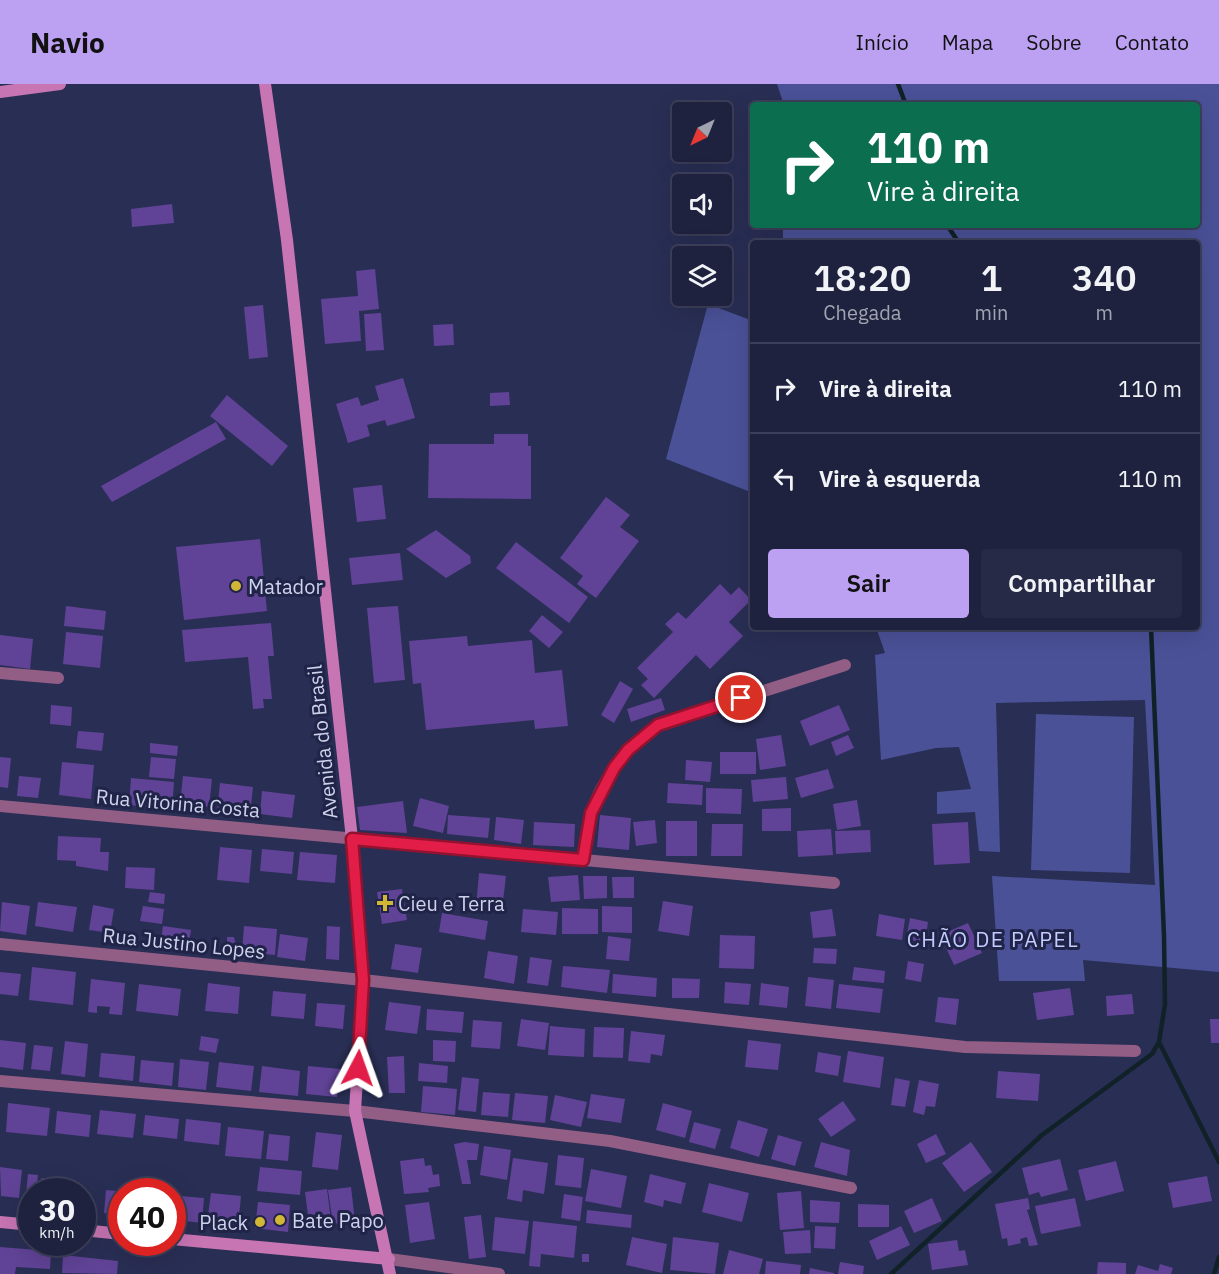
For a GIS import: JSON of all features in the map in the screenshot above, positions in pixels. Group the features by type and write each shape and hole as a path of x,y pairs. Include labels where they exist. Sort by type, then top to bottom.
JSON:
{"street":[{"path":"0,92 60,84"},
{"name":"Avenida do Brasil","path":"265,84 287,240 352,839 363,980 355,1111 389,1259 390,1274"},
{"path":"583,860 591,813 601,792 614,768 643,735 658,725 846,665"},
{"path":"0,673 58,678"},
{"name":"Rua Vitorina Costa","path":"0,806 834,883"},
{"name":"Rua Justino Lopes","path":"0,944 363,980 965,1047 1135,1051"},
{"path":"0,1081 355,1111 610,1141 851,1188"},
{"path":"0,1222 18,1224"},
{"path":"186,1240 389,1259 499,1274"}],"shaded area":[{"path":"777,84 1219,84 1219,972 1083,960 1085,981 999,981 992,876 1155,885 1145,700 996,703 1000,852 979,851 975,812 937,814 937,792 971,789 959,747 936,748 881,760 875,655 885,653 877,630 1200,630 1200,240 783,240 783,228 1200,228 1200,102 783,102"},
{"path":"707,306 713,306 750,320 750,492 666,459"},
{"path":"1036,714 1134,717 1130,873 1031,870"}],"building":[{"path":"172,204 174,223 132,227 131,209"},
{"path":"375,269 379,309 359,311 361,341 325,344 321,299 358,296 356,271"},
{"path":"263,305 268,357 249,359 244,307"},
{"path":"381,313 384,350 366,351 364,314"},
{"path":"453,324 454,345 434,346 433,325"},
{"path":"403,378 415,418 387,426 385,420 367,425 370,436 348,443 336,404 358,397 361,406 379,400 375,386"},
{"path":"509,392 510,405 490,406 490,393"},
{"path":"227,395 288,446 272,466 210,416"},
{"path":"216,422 226,439 112,502 101,486"},
{"path":"494,434 528,434 528,446 531,446 531,499 428,498 429,444 494,444"},
{"path":"382,485 386,519 357,522 353,488"},
{"path":"606,497 630,515 620,527 639,541 596,598 577,584 583,576 560,558"},
{"path":"436,530 470,556 471,563 446,578 406,549"},
{"path":"260,539 267,611 184,620 176,547"},
{"path":"516,542 588,597 569,623 496,568"},
{"path":"400,553 403,580 352,585 349,558"},
{"path":"720,584 731,595 739,587 750,599 729,622 743,636 710,669 696,655 654,698 641,685 648,679 637,668 673,632 665,624 678,612 686,619"},
{"path":"66,606 106,611 104,630 64,626"},
{"path":"398,606 405,680 374,683 367,608"},
{"path":"542,615 563,632 549,648 529,631"},
{"path":"271,623 274,656 268,656 272,699 263,699 264,708 253,709 248,657 185,662 182,630"},
{"path":"66,632 103,636 100,668 63,664"},
{"path":"0,635 33,639 30,669 0,665"},
{"path":"467,636 468,646 532,640 535,673 562,670 568,726 535,729 534,720 426,730 421,683 413,684 409,641"},
{"path":"620,681 633,689 614,723 601,715"},
{"path":"661,698 665,710 631,722 627,709"},
{"path":"51,705 72,707 71,726 50,724"},
{"path":"839,705 850,730 810,746 800,721"},
{"path":"78,731 104,733 102,751 76,748"},
{"path":"781,735 786,766 760,770 756,739"},
{"path":"848,735 854,748 836,756 831,742"},
{"path":"150,743 178,746 177,756 150,753"},
{"path":"720,752 756,752 756,774 720,774"},
{"path":"0,757 11,758 8,788 0,787"},
{"path":"151,757 176,759 174,779 149,777"},
{"path":"686,760 712,762 710,782 685,780"},
{"path":"62,762 94,765 91,799 59,795"},
{"path":"828,769 834,788 801,798 795,778"},
{"path":"19,776 41,778 38,798 17,796"},
{"path":"183,776 212,779 209,807 180,804"},
{"path":"786,777 788,799 753,802 751,780"},
{"path":"131,778 174,782 172,810 129,805"},
{"path":"220,783 253,787 250,815 217,812"},
{"path":"668,783 703,785 702,805 667,803"},
{"path":"706,788 742,789 741,814 706,813"},
{"path":"262,791 295,795 292,818 260,814"},
{"path":"420,798 449,806 443,833 413,826"},
{"path":"857,800 861,826 837,830 833,804"},
{"path":"403,801 407,833 360,830 357,807"},
{"path":"791,808 791,831 762,831 762,809"},
{"path":"448,815 490,818 488,838 447,834"},
{"path":"600,815 631,818 629,850 597,847"},
{"path":"496,817 524,820 521,844 494,840"},
{"path":"655,820 657,843 636,846 633,822"},
{"path":"666,821 697,821 697,856 666,856"},
{"path":"534,822 575,824 574,847 533,845"},
{"path":"968,822 970,863 934,865 932,824"},
{"path":"712,824 743,824 742,856 711,856"},
{"path":"831,829 833,855 798,857 797,831"},
{"path":"870,830 871,852 836,854 835,831"},
{"path":"58,836 101,838 100,852 109,852 108,871 76,866 76,861 57,860"},
{"path":"220,847 252,850 249,883 217,880"},
{"path":"262,849 294,852 292,874 260,871"},
{"path":"300,852 337,855 335,883 297,880"},
{"path":"126,867 155,868 154,890 125,888"},
{"path":"479,873 506,876 502,910 476,907"},
{"path":"578,875 580,900 551,902 548,877"},
{"path":"583,876 607,876 607,898 584,899"},
{"path":"612,877 634,877 634,898 613,898"},
{"path":"402,889 407,920 382,924 377,892"},
{"path":"150,892 165,894 164,904 148,902"},
{"path":"663,901 693,906 689,936 658,931"},
{"path":"2,902 30,906 26,935 0,931"},
{"path":"38,902 77,907 73,932 35,926"},
{"path":"93,905 114,909 110,933 89,930"},
{"path":"143,906 164,909 162,924 140,921"},
{"path":"602,906 632,907 632,933 602,932"},
{"path":"562,908 598,909 598,934 562,934"},
{"path":"523,909 558,912 556,935 521,932"},
{"path":"832,909 836,936 813,938 810,912"},
{"path":"442,913 488,921 485,940 439,932"},
{"path":"879,914 905,919 902,940 876,936"},
{"path":"910,918 928,922 925,943 906,939"},
{"path":"968,923 982,953 954,965 940,935"},
{"path":"163,926 191,930 188,950 160,946"},
{"path":"244,926 277,929 275,955 242,952"},
{"path":"327,926 340,927 339,960 326,959"},
{"path":"280,934 308,938 305,961 277,957"},
{"path":"720,935 755,936 754,969 719,968"},
{"path":"608,936 631,939 629,961 606,959"},
{"path":"227,937 234,937 239,957 227,957"},
{"path":"395,944 422,948 418,973 391,969"},
{"path":"814,948 837,949 836,964 813,963"},
{"path":"488,951 518,956 514,984 484,978"},
{"path":"530,957 552,960 548,986 527,983"},
{"path":"908,961 924,964 921,982 905,979"},
{"path":"563,966 610,970 607,993 561,987"},
{"path":"32,967 76,972 73,1005 29,1000"},
{"path":"854,967 885,971 884,983 852,980"},
{"path":"0,972 21,974 18,996 0,994"},
{"path":"613,974 657,978 656,997 612,993"},
{"path":"808,977 834,980 831,1009 805,1006"},
{"path":"672,978 700,979 699,998 672,998"},
{"path":"91,979 125,983 122,1015 109,1014 110,1007 97,1006 97,1013 88,1012"},
{"path":"725,982 751,984 749,1005 724,1003"},
{"path":"208,983 240,987 238,1014 205,1011"},
{"path":"761,983 789,987 787,1008 759,1005"},
{"path":"139,984 181,989 178,1016 136,1011"},
{"path":"839,984 883,989 880,1013 836,1008"},
{"path":"1070,988 1074,1015 1037,1020 1033,993"},
{"path":"273,991 306,994 304,1019 271,1016"},
{"path":"1132,994 1134,1014 1107,1016 1106,996"},
{"path":"938,997 959,999 956,1025 935,1022"},
{"path":"389,1002 421,1006 417,1034 385,1030"},
{"path":"317,1003 345,1005 343,1029 315,1026"},
{"path":"427,1009 464,1012 462,1033 426,1030"},
{"path":"521,1019 549,1023 545,1050 517,1046"},
{"path":"1210,1019 1219,1019 1219,1043 1211,1043"},
{"path":"473,1020 502,1022 500,1049 471,1047"},
{"path":"550,1026 585,1029 584,1057 548,1055"},
{"path":"594,1027 624,1028 623,1058 593,1057"},
{"path":"631,1031 665,1035 662,1056 651,1054 650,1063 628,1061"},
{"path":"201,1036 219,1039 216,1053 199,1050"},
{"path":"0,1040 26,1043 23,1070 0,1067"},
{"path":"433,1040 456,1041 455,1062 433,1061"},
{"path":"748,1040 781,1044 778,1070 745,1067"},
{"path":"65,1041 88,1044 85,1077 61,1074"},
{"path":"34,1045 53,1047 50,1071 31,1069"},
{"path":"848,1051 884,1057 880,1088 843,1082"},
{"path":"818,1052 841,1056 838,1076 815,1072"},
{"path":"101,1053 135,1056 133,1081 99,1077"},
{"path":"404,1056 405,1093 389,1093 387,1057"},
{"path":"180,1059 209,1062 206,1090 178,1087"},
{"path":"141,1060 174,1063 172,1086 139,1082"},
{"path":"219,1062 254,1066 251,1091 216,1087"},
{"path":"419,1063 448,1066 447,1083 418,1081"},
{"path":"262,1066 300,1071 298,1096 259,1092"},
{"path":"308,1066 340,1069 337,1097 306,1094"},
{"path":"998,1071 1040,1074 1038,1101 996,1098"},
{"path":"462,1077 479,1079 476,1112 458,1110"},
{"path":"895,1078 910,1081 905,1107 891,1105"},
{"path":"919,1080 939,1084 935,1107 926,1106 924,1115 913,1112"},
{"path":"423,1086 457,1089 455,1115 421,1112"},
{"path":"483,1092 510,1094 508,1117 481,1115"},
{"path":"515,1093 548,1096 545,1123 512,1120"},
{"path":"591,1094 625,1099 621,1123 587,1118"},
{"path":"555,1095 587,1102 581,1127 550,1120"},
{"path":"843,1101 856,1120 831,1137 818,1119"},
{"path":"8,1103 50,1108 47,1136 6,1132"},
{"path":"663,1103 692,1111 685,1138 656,1130"},
{"path":"100,1110 136,1114 133,1138 97,1134"},
{"path":"57,1111 91,1115 89,1137 55,1133"},
{"path":"145,1115 179,1119 177,1139 143,1135"},
{"path":"186,1119 221,1123 219,1145 184,1141"},
{"path":"738,1120 768,1129 759,1157 730,1148"},
{"path":"694,1122 721,1129 715,1149 689,1142"},
{"path":"228,1127 264,1131 261,1159 225,1156"},
{"path":"316,1132 342,1135 338,1170 312,1167"},
{"path":"269,1134 290,1136 288,1161 266,1159"},
{"path":"936,1134 946,1154 926,1163 917,1144"},
{"path":"778,1135 802,1142 795,1166 771,1159"},
{"path":"465,1142 479,1144 477,1160 467,1160 471,1184 462,1184 454,1144"},
{"path":"821,1142 850,1150 847,1176 814,1167"},
{"path":"971,1142 992,1172 964,1192 942,1163"},
{"path":"484,1146 511,1150 507,1180 480,1175"},
{"path":"558,1155 584,1158 581,1188 555,1185"},
{"path":"424,1158 425,1166 431,1165 433,1175 439,1174 440,1186 428,1188 429,1192 404,1194 400,1161"},
{"path":"513,1158 548,1163 544,1194 523,1190 522,1202 507,1199"},
{"path":"1060,1159 1068,1190 1041,1197 1039,1192 1029,1195 1022,1168"},
{"path":"1116,1161 1124,1191 1086,1201 1078,1170"},
{"path":"0,1167 22,1170 21,1178 18,1178 18,1198 1,1196"},
{"path":"260,1167 302,1171 300,1195 257,1191"},
{"path":"591,1169 627,1176 621,1208 585,1201"},
{"path":"28,1174 38,1175 38,1178 28,1178"},
{"path":"650,1174 686,1183 681,1204 664,1200 663,1207 644,1202"},
{"path":"1207,1176 1212,1201 1173,1208 1168,1183"},
{"path":"709,1183 749,1193 742,1222 702,1212"},
{"path":"351,1187 355,1221 333,1224 328,1190"},
{"path":"327,1189 331,1220 309,1223 305,1192"},
{"path":"106,1190 108,1190 108,1213 104,1213"},
{"path":"801,1191 804,1228 780,1230 777,1193"},
{"path":"211,1193 241,1196 238,1226 207,1223"},
{"path":"564,1194 583,1197 580,1221 561,1218"},
{"path":"186,1196 204,1198 202,1223 186,1221"},
{"path":"932,1198 942,1221 914,1233 904,1211"},
{"path":"1028,1198 1030,1209 1027,1210 1038,1245 1029,1246 1027,1237 1020,1239 1021,1243 1008,1246 1007,1238 1002,1239 995,1204"},
{"path":"1075,1198 1081,1226 1041,1234 1035,1206"},
{"path":"810,1200 840,1202 839,1223 810,1222"},
{"path":"258,1202 290,1205 288,1232 255,1228"},
{"path":"429,1202 435,1239 410,1243 405,1205"},
{"path":"858,1204 889,1205 889,1227 858,1227"},
{"path":"587,1210 632,1215 631,1228 586,1223"},
{"path":"481,1215 486,1257 469,1259 464,1217"},
{"path":"495,1217 529,1221 525,1254 492,1250"},
{"path":"533,1221 577,1226 574,1258 541,1254 540,1267 529,1266"},
{"path":"815,1226 836,1227 835,1249 814,1248"},
{"path":"901,1226 910,1245 877,1260 869,1241"},
{"path":"810,1230 811,1253 785,1254 783,1232"},
{"path":"632,1237 667,1244 662,1273 626,1265"},
{"path":"673,1237 719,1243 715,1274 670,1270"},
{"path":"957,1240 959,1251 965,1250 968,1265 932,1270 928,1244"},
{"path":"0,1247 18,1248 18,1256 51,1256 50,1269 16,1267 15,1274 0,1274"},
{"path":"729,1250 763,1259 759,1274 723,1274"},
{"path":"582,1254 589,1254 589,1262 582,1262"},
{"path":"63,1256 118,1261 117,1274 62,1273"},
{"path":"766,1261 801,1265 800,1274 765,1274"},
{"path":"840,1262 864,1266 863,1274 838,1274"},
{"path":"1098,1262 1126,1263 1126,1274 1097,1274"},
{"path":"1160,1264 1173,1268 1171,1274 1135,1274 1138,1265 1158,1271"},
{"path":"810,1268 834,1273 834,1274 809,1274"}],"waterway":[{"path":"898,84 905,102"},
{"path":"949,228 957,240"},
{"path":"1151,630 1164,936 1165,1004 1159,1042 1219,1162"},
{"path":"891,1274 1042,1135 1152,1054 1159,1042"},
{"path":"1214,1274 1219,1257"}],"place":[{"name":"Matador","path":"236,586"},
{"name":"Cieu e Terra","path":"385,903"},
{"name":"Bate Papo","path":"280,1220"},
{"name":"Plack","path":"260,1222"}],"district":[{"name":"CHÃO DE PAPEL","path":"993,939"}],"route":[{"path":"358,1068 363,980 352,839 583,860 591,813 614,768 628,750 643,735 658,725 741,698"}]}
